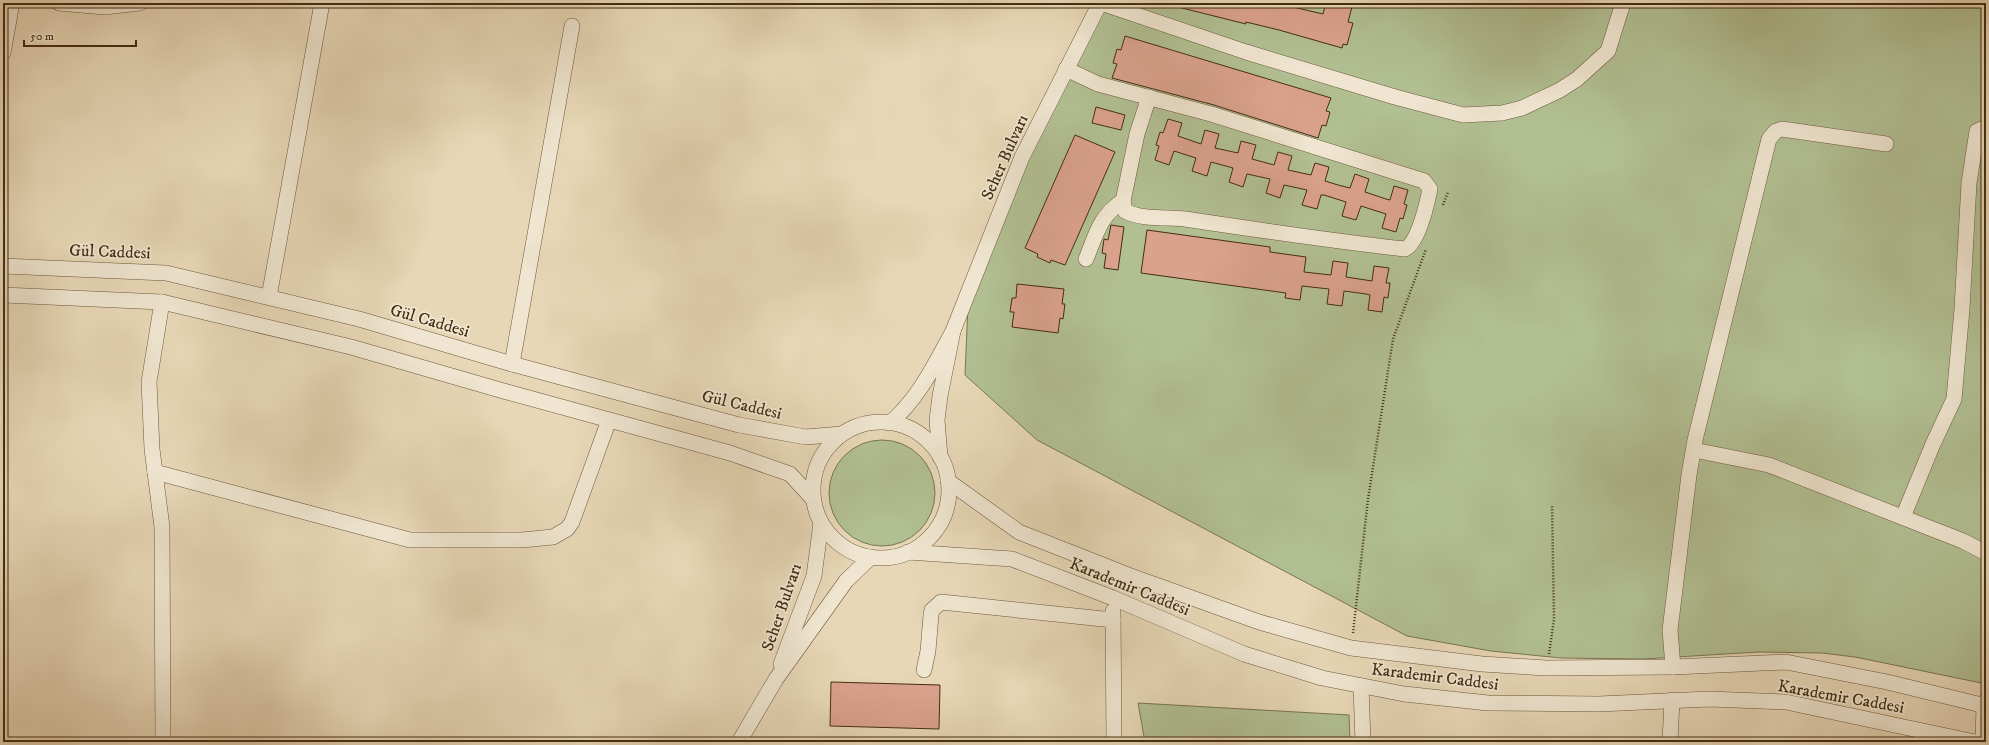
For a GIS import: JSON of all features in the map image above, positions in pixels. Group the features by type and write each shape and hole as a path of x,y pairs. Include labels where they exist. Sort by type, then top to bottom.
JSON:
{"street":[{"path":"3,53 12,3"},
{"path":"60,3 104,7 140,3"},
{"path":"269,298 322,3"},
{"path":"1100,3 1246,52 1395,97 1463,115 1502,113 1522,108 1560,90 1577,79 1608,51 1623,3"},
{"name":"Seher Bulvarı","path":"890,423 905,410 919,391 953,331 1022,157 1100,3"},
{"path":"512,364 572,26"},
{"path":"1066,69 1098,84 1149,97 1211,114 1424,181 1429,187 1427,203 1412,244 1404,249 1342,242 1172,217 1140,215 1125,211 1123,201 1137,134 1149,97"},
{"path":"1903,517 1933,444 1954,399 1962,308 1969,183 1977,130 1986,127"},
{"path":"1673,667 1670,630 1694,450 1769,139 1776,130 1782,129 1886,144"},
{"path":"1086,259 1105,216 1112,208 1123,201"},
{"name":"Gül Caddesi","path":"3,266 166,273 359,319 512,364 739,425 806,437 842,434"},
{"path":"3,295 162,302 351,347 609,420 730,452 790,474 813,499"},
{"path":"162,302 149,382 155,472 162,527 164,742"},
{"name":"Seher Bulvarı","path":"940,458 937,420 940,396 953,331"},
{"path":"155,472 410,540 514,540 553,537 567,529 572,522 609,420"},
{"path":"890,423 914,431 933,447 940,458 948,481 949,494 943,518 929,538 908,552 896,556 871,557 859,554 837,542 821,523 813,499 812,487 818,463 824,452 842,434 865,424 890,423"},
{"path":"1694,450 1769,465 1963,541 1986,553"},
{"name":"Karademir Caddesi","path":"948,481 1019,532 1128,575 1259,622 1351,648 1482,664 1546,668 1673,667 1786,662 1985,704"},
{"name":"Seher Bulvarı","path":"776,678 814,576 821,523"},
{"name":"Karademir Caddesi","path":"908,552 1012,559 1113,598 1244,654 1322,678 1404,694 1488,704 1599,704 1709,699 1786,702 1975,742"},
{"name":"Seher Bulvarı","path":"739,742 776,678 846,581 871,557"},
{"path":"1113,598 1114,742"},
{"path":"924,670 928,651 932,610 941,602 1113,620"},
{"path":"1361,686 1363,742"},
{"path":"1670,742 1672,700"},
{"path":"1983,742 1985,704"}],"path":[{"path":"1442,207 1448,192"},
{"path":"1351,648 1368,499 1393,339 1428,244"},
{"path":"1546,668 1554,619 1552,505"}],"green space":[{"path":"1099,3 1986,3 1986,684 1855,657 1822,653 1759,652 1643,659 1561,658 1491,651 1407,636 1037,440 965,375 968,304 991,239"},
{"path":"882,440 902,444 919,456 931,473 935,493 931,513 919,530 902,542 882,546 862,542 845,530 833,513 829,493 833,473 845,456 862,444"},
{"path":"1138,703 1349,715 1350,742 1145,742"}],"building":[{"path":"1178,3 1276,3 1323,14 1326,3 1353,3 1348,22 1353,23 1347,45 1343,44 1342,48 1279,30 1246,22 1246,24 1178,7"},
{"path":"1125,36 1331,98 1326,111 1330,112 1326,126 1322,125 1318,138 1214,105 1112,78 1117,64 1113,63 1117,49 1121,50"},
{"path":"1096,107 1125,115 1121,130 1092,123"},
{"path":"1168,119 1182,123 1178,136 1201,144 1205,130 1219,134 1215,148 1238,153 1241,141 1256,145 1252,159 1274,165 1278,152 1292,156 1288,170 1311,175 1315,163 1329,167 1325,181 1338,185 1350,188 1355,174 1369,179 1365,192 1386,199 1390,200 1394,186 1408,190 1404,204 1407,205 1403,219 1400,218 1396,232 1382,228 1386,214 1361,206 1356,220 1342,216 1346,202 1324,195 1321,195 1317,209 1302,205 1307,190 1284,185 1280,198 1266,193 1270,179 1247,174 1243,187 1229,182 1233,168 1211,162 1207,176 1192,171 1196,158 1174,151 1169,165 1155,160 1159,146 1156,145 1160,132 1163,133"},
{"path":"1075,135 1115,152 1065,265 1051,260 1050,263 1037,257 1038,254 1025,248"},
{"path":"1111,225 1124,227 1118,270 1104,268 1106,254 1102,253 1104,239 1108,240"},
{"path":"1147,230 1270,247 1270,252 1306,257 1304,272 1331,275 1333,261 1348,263 1346,277 1372,281 1374,266 1389,268 1386,283 1390,283 1388,298 1384,297 1382,312 1368,310 1370,295 1366,294 1344,291 1342,306 1327,304 1329,289 1302,286 1300,300 1285,298 1286,293 1141,273"},
{"path":"1017,284 1064,289 1062,304 1065,304 1063,319 1060,318 1058,333 1012,327 1014,312 1010,312 1012,298 1016,298"},
{"path":"831,682 940,685 939,729 830,726"}]}
